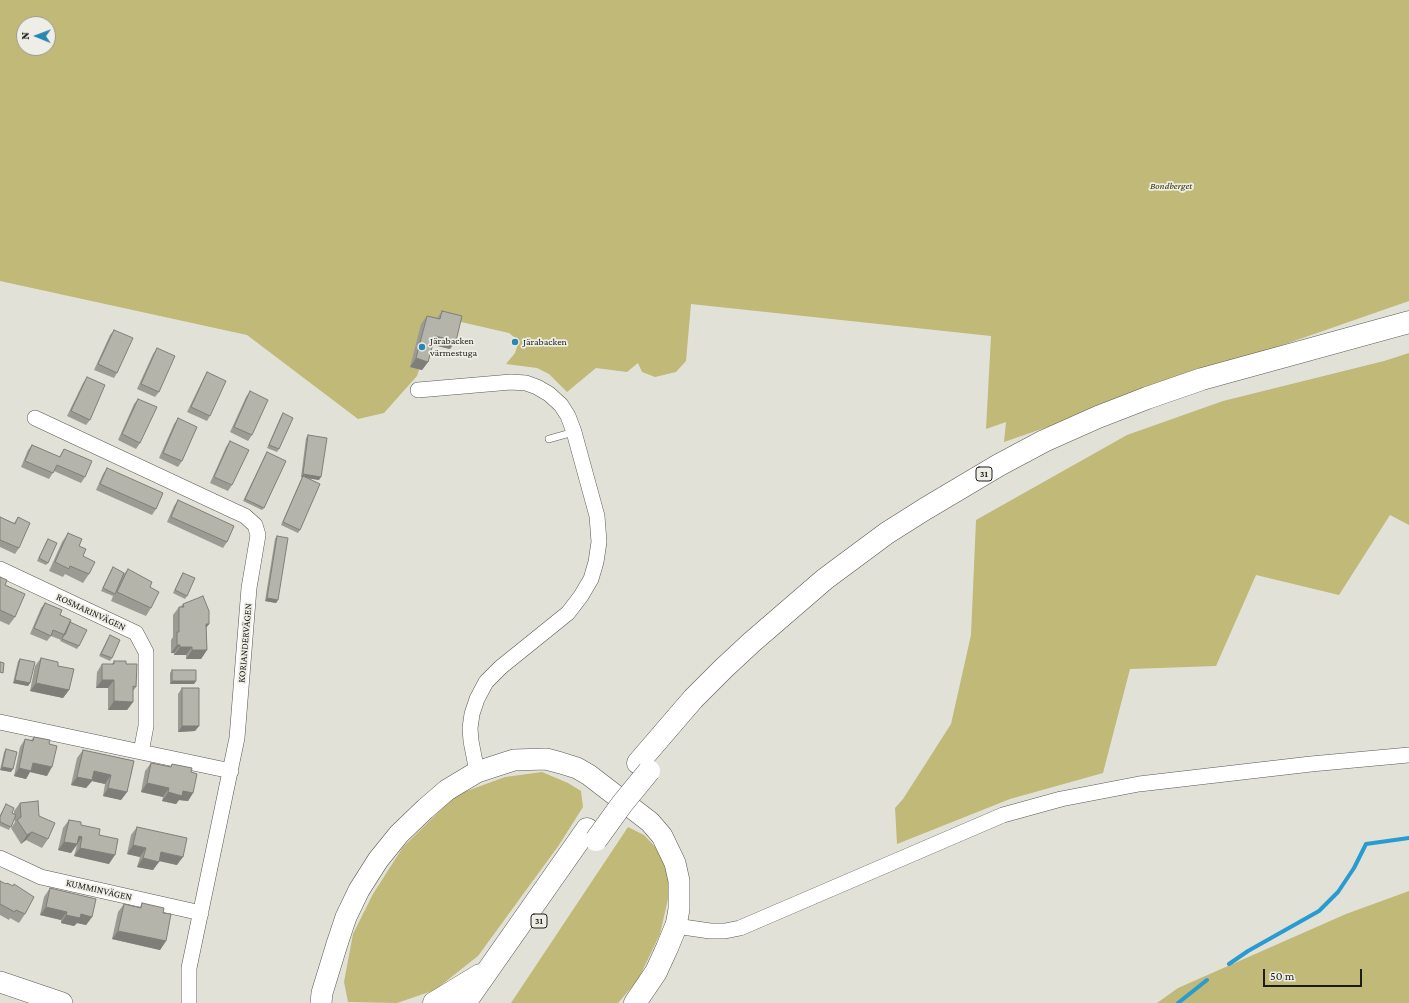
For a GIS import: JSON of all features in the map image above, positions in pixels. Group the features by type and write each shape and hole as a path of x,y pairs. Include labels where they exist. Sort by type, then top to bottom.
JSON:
{"highway":[{"name":"31","path":"464,1003 693,699 752,642 826,579 887,533 999,465 1044,441 1098,417 1147,398 1210,377 1409,322"},
{"name":"31","path":"643,767 683,730 725,685 765,647 845,580 931,520 1013,472 1056,450 1126,420 1207,392 1409,336"},
{"name":"31","path":"481,1003 592,834"},
{"path":"635,1003 656,972 676,926"},
{"path":"434,1003 488,970"}],"street":[{"path":"418,390 511,382 537,387 549,394 561,405 568,416 574,432 597,516 599,542 596,562 591,579 581,596 568,613 500,667 486,682 477,699 472,714 470,728 477,772"},
{"name":"KORIANDERVÄGEN","path":"35,418 234,510 245,516 255,525 258,535 249,588 237,738 202,912 189,968 189,1003"},
{"name":"ROSMARINVÄGEN","path":"0,569 136,633 146,652 146,726 141,752"},
{"path":"0,722 231,771"},
{"path":"321,1003 322,993 346,917 359,890 378,860 399,834 447,790 477,772 514,760 546,759 577,768 595,779 650,822 665,841 675,863 679,881 679,909 676,926 710,931 725,931 740,928 1003,815 1062,799 1139,784 1311,764 1409,756"},
{"name":"KUMMINVÄGEN","path":"0,858 41,877 202,912"},
{"path":"0,982 25,992 62,1003"}],"lane":[{"path":"549,438 574,432"}],"green space":[{"name":"Bondberget","path":"0,0 1409,0 1409,301 1004,442 1006,422 986,429 991,336 691,304 686,361 676,372 655,377 642,372 638,363 627,372 596,368 567,392 549,374 537,368 506,364 515,353 519,341 509,333 448,319 435,319 417,376 384,413 358,419 247,335 0,281"},
{"path":"1409,353 1409,525 1390,515 1339,595 1256,575 1216,666 1130,669 1103,773 1010,799 897,844 895,808 903,799 951,724 971,635 976,520 1127,435 1223,401 1384,361"},
{"path":"542,772 568,783 581,791 583,807 559,845 478,956 435,990 397,1003 348,1002 344,982 353,934 373,894 403,847 456,795 505,777"},
{"path":"628,827 644,835 659,851 668,875 668,899 660,934 638,980 618,1003 511,1003"},
{"path":"1409,891 1409,1003 1157,1003 1178,988 1346,914"}],"building":[{"name":"Järabacken värmestuga","path":"442,311 462,316 456,341 435,336 428,362 416,358 427,316 440,319"},
{"path":"114,330 133,338 117,373 98,364"},
{"path":"157,348 175,356 159,392 141,384"},
{"path":"207,372 226,381 210,416 191,407"},
{"path":"87,377 105,385 90,420 71,411"},
{"path":"250,391 268,400 252,435 234,427"},
{"path":"138,399 157,407 140,443 122,434"},
{"path":"283,413 293,418 279,449 269,445"},
{"path":"178,418 197,427 182,461 163,453"},
{"path":"308,435 327,438 321,477 303,474"},
{"path":"230,441 249,450 232,485 214,477"},
{"path":"32,445 60,457 64,449 92,461 85,477 57,465 53,473 25,461"},
{"path":"267,452 286,461 264,508 245,499"},
{"path":"107,468 163,493 156,509 100,484"},
{"path":"303,476 320,484 300,530 283,522"},
{"path":"178,500 234,526 227,542 171,517"},
{"path":"0,517 15,524 18,517 30,523 19,548 0,540"},
{"path":"68,533 82,539 79,546 86,549 83,556 95,562 89,574 70,566 69,569 55,562"},
{"path":"277,536 288,538 278,600 267,598"},
{"path":"48,539 57,543 48,563 39,558"},
{"path":"113,567 124,573 115,594 103,588"},
{"path":"128,569 152,582 150,587 159,592 151,608 117,592"},
{"path":"183,573 195,578 187,596 175,590"},
{"path":"0,577 7,580 5,585 25,594 15,617 0,610"},
{"path":"203,596 209,611 209,624 206,624 207,650 192,650 192,647 180,647 180,645 177,645 177,632 179,632 179,607 184,607 183,604"},
{"path":"45,603 62,610 60,615 71,620 65,635 53,630 51,636 34,628"},
{"path":"70,622 87,630 79,646 62,639"},
{"path":"110,635 120,640 112,658 101,654"},
{"path":"41,658 58,662 58,666 74,669 69,690 36,683"},
{"path":"20,659 35,662 30,683 15,680"},
{"path":"114,661 126,661 126,664 137,664 136,687 133,686 133,702 114,701 114,680 102,680 102,664 114,664"},
{"path":"0,662 4,663 3,673 0,672"},
{"path":"172,670 196,670 196,681 172,681"},
{"path":"182,688 199,688 199,726 182,726"},
{"path":"34,737 50,740 49,744 57,746 52,767 33,763 31,771 19,768 25,739 33,741"},
{"path":"6,749 17,752 13,769 2,767"},
{"path":"83,750 134,761 127,792 108,788 111,775 94,771 92,780 77,777"},
{"path":"151,763 171,767 172,764 192,768 191,772 197,774 193,793 183,791 182,796 168,792 169,788 147,783"},
{"path":"38,801 39,816 55,823 48,839 32,832 27,835 17,820 21,817 20,803"},
{"path":"6,804 14,808 12,813 16,815 11,827 0,822 0,817"},
{"path":"69,820 81,822 81,825 100,829 99,835 118,839 115,855 80,848 82,837 79,836 77,844 64,842"},
{"path":"137,827 187,838 183,857 161,852 159,862 143,858 146,848 133,845"},
{"path":"0,881 13,886 14,884 34,897 25,914 16,910 15,912 0,904"},
{"path":"50,888 96,899 92,917 81,914 80,918 66,915 67,912 46,907"},
{"path":"142,903 164,908 163,913 171,914 166,941 118,931 124,904 141,908"}],"waterway":[{"path":"1229,964 1248,951 1319,911 1338,892 1354,868 1366,844 1409,838"},
{"path":"1178,1003 1207,980"}],"place":[{"name":"Järabacken","path":"515,342"},
{"name":"Järabacken värmestuga","path":"422,347"}]}
